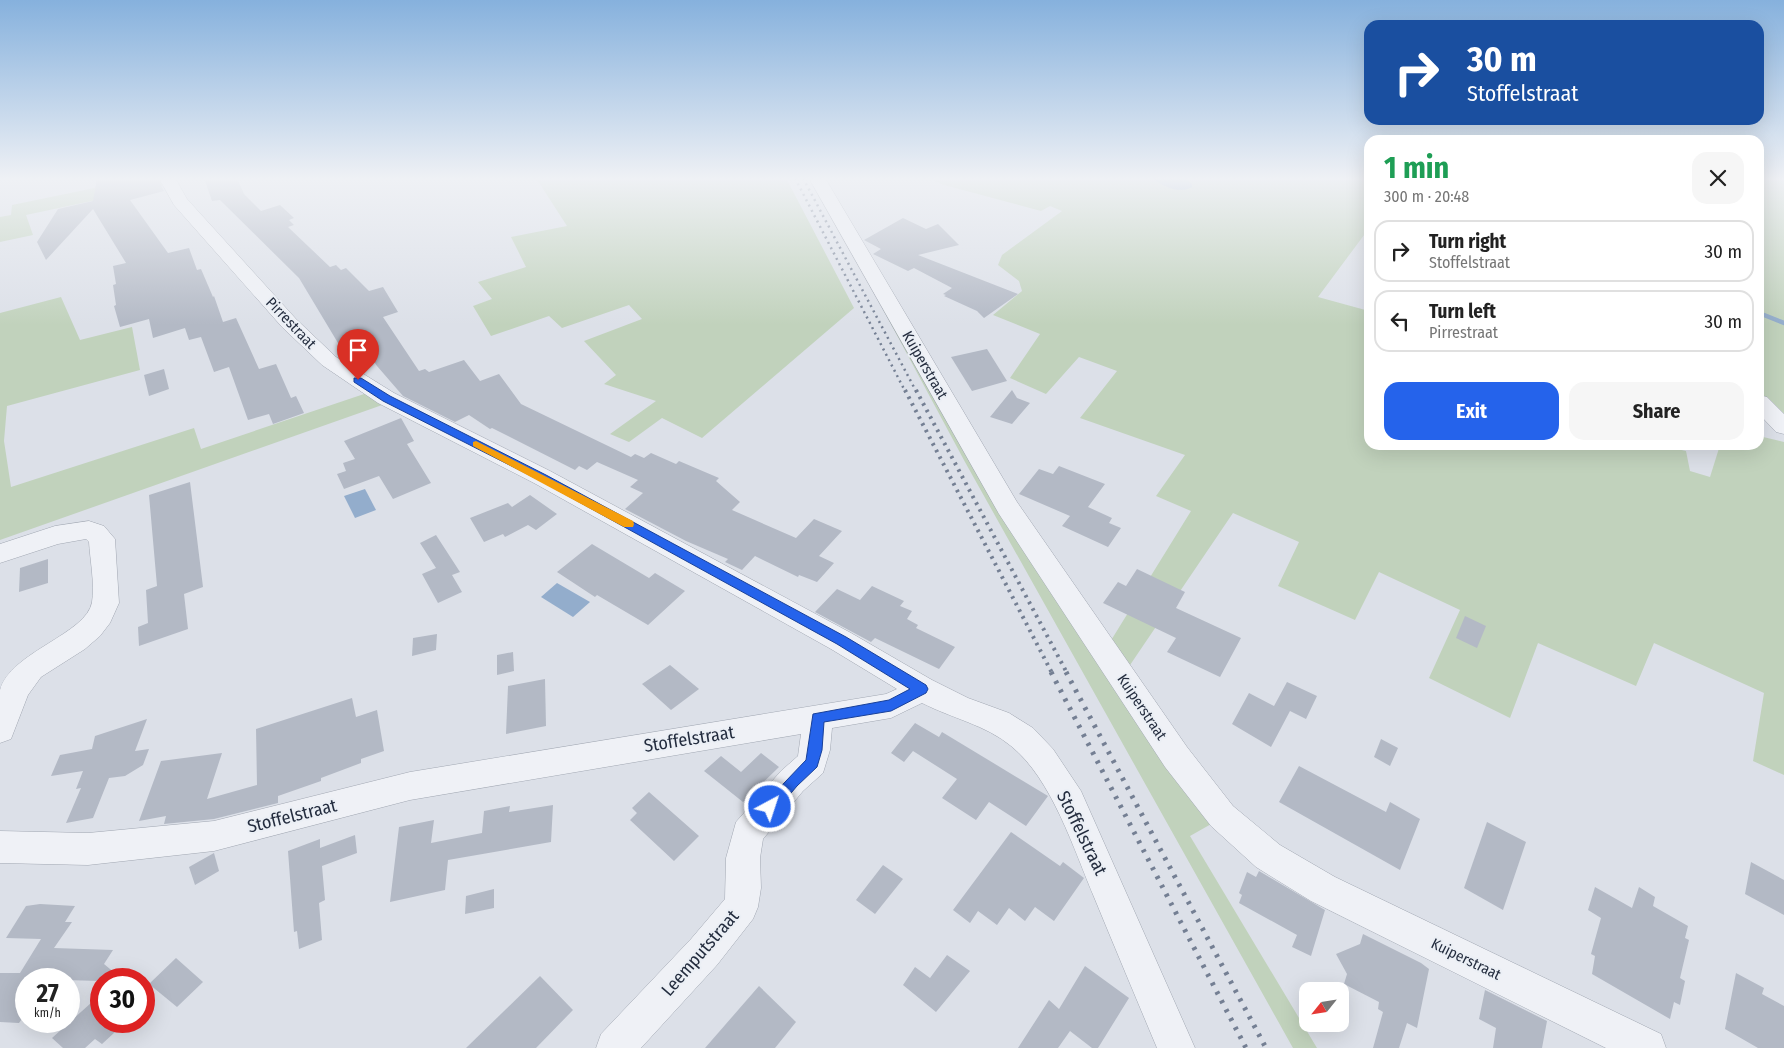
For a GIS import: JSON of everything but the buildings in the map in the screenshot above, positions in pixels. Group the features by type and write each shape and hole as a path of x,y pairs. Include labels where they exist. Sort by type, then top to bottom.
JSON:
{"street":[{"name":"Pirrestraat","path":"203,227 289,323 329,361 386,398 542,477 842,641 922,689"},
{"name":"Kuiperstraat","path":"844,227 1008,508 1176,756 1222,816 1268,856 1323,889 1647,1048"},
{"path":"1764,407 1784,427"},
{"path":"0,554 72,531 87,530 98,533 102,539 106,603 90,628 31,669 14,689 0,730"},
{"name":"Stoffelstraat","path":"0,847 88,849 214,836 410,786 891,706 922,689 958,707 998,722 1022,738 1042,759 1070,801 1087,836 1176,1048"},
{"name":"Leemputstraat","path":"615,1048 704,952 741,907 744,888 743,858 748,833 792,781 812,763 818,718"}],"green space":[{"path":"0,227 30,227 33,235 0,242"},
{"path":"562,227 812,227 854,308 702,438 662,418 629,442 610,434 656,401 604,384 616,375 584,341 642,319 629,305 562,328 549,316 491,336 473,306 492,299 478,282 526,267 511,237"},
{"path":"1040,227 1364,227 1364,235 1318,297 1364,310 1364,450 1682,450 1686,451 1690,471 1710,477 1718,450 1764,450 1764,437 1784,442 1784,775 1753,761 1764,693 1654,643 1636,686 1538,643 1510,718 1429,678 1460,610 1379,572 1355,620 1278,586 1299,542 1233,513 1128,668 1110,642 1191,511 1156,496 1185,455 1080,418 1117,371 1079,357 1046,394 1010,378 1040,334 993,315 1022,291 1019,281 998,265 1002,255"},
{"path":"1764,227 1784,227 1784,419 1764,401"},
{"path":"61,297 80,340 132,327 140,370 7,406 4,441 11,487 194,428 201,449 367,393 385,404 0,540 0,313"},
{"path":"882,299 1213,823 1190,836 1299,1018 1299,1032 1307,1032 1317,1048 1293,1048 965,462 878,300"}],"water":[{"path":"365,489 376,510 355,518 344,496"},
{"path":"557,583 590,602 573,617 541,597"}],"waterway":[{"path":"1764,315 1784,323"}],"railway":[{"path":"820,227 905,391"},
{"path":"829,227 916,391"},
{"path":"905,390 1052,673"},
{"path":"916,390 1067,673"},
{"path":"1051,672 1246,1048"},
{"path":"1066,672 1266,1048"}],"slow traffic":[{"path":"476,444 629,524"}],"route":[{"path":"358,380 386,398 542,477 842,641 922,689 891,706 818,718 812,763 792,781 770,807"}]}
